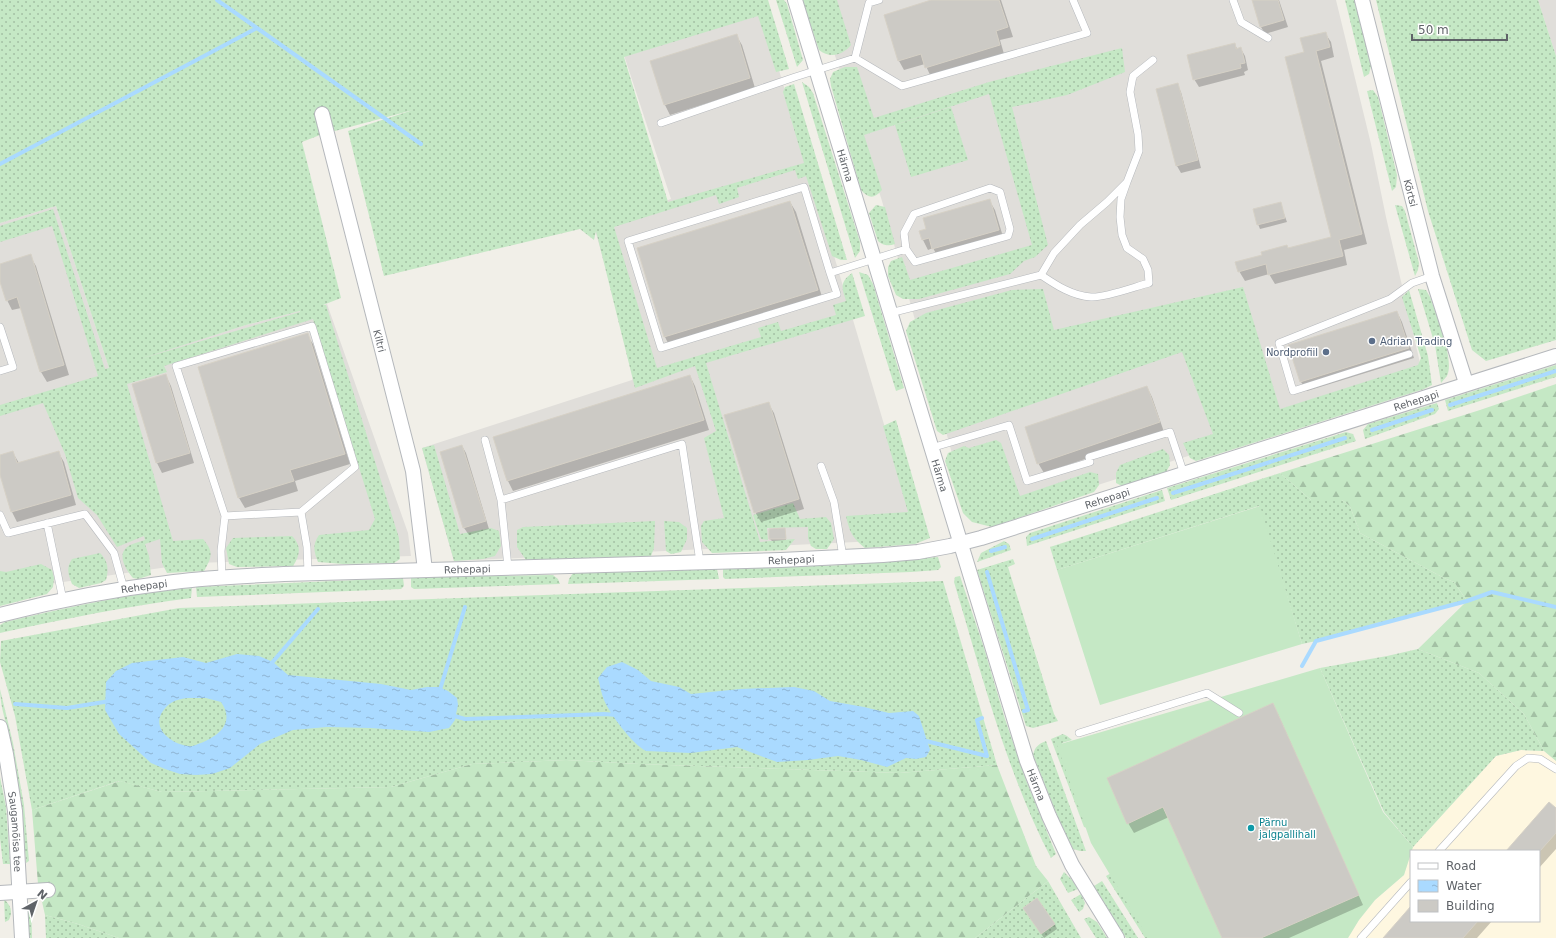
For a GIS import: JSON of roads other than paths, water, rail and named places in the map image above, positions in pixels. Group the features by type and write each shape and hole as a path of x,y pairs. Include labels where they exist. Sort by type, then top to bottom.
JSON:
{"street":[{"name":"Härma","path":"795,0 1027,761 1049,816 1076,870 1117,938"},
{"name":"Kõrtsi","path":"1362,0 1432,276 1466,383"},
{"name":"Kiltri","path":"322,114 413,471 425,570"},
{"name":"Rehepapi","path":"0,615 63,600 124,589 175,582 222,578 508,567 843,557 918,552 961,544 1466,383 1556,356"},
{"name":"Saugamõisa tee","path":"0,727 15,811 22,938"},
{"path":"0,893 48,890"}],"lane":[{"path":"855,58 869,3 879,0"},
{"path":"661,123 855,58 902,86 1087,33 1072,0"},
{"path":"1233,0 1241,22 1268,38"},
{"path":"1040,275 1061,288 1073,293 1092,297 1115,293 1148,283 1148,270 1143,259 1127,248 1122,235 1120,217 1121,199 1126,182 1139,151 1138,134 1130,92 1133,76 1153,60"},
{"path":"890,313 1040,275 1054,253 1080,225 1107,202 1126,182"},
{"path":"804,187 830,272 837,294 661,348 628,241 804,187"},
{"path":"990,188 1000,192 1010,229 1008,236 915,262 906,249 904,233 914,214 990,188"},
{"path":"830,272 906,249"},
{"path":"1409,354 1293,390 1278,343 1390,299 1412,283 1432,276"},
{"path":"222,578 221,551 225,516 176,366 312,326 355,468 301,512 225,516"},
{"path":"0,327 13,366 0,371"},
{"path":"931,448 1009,425 1027,481 1090,462 1089,457 1170,432 1184,474"},
{"path":"484,440 502,500 508,567"},
{"path":"502,500 682,444 700,562"},
{"path":"821,466 834,502 843,557"},
{"path":"301,512 307,547 308,574"},
{"path":"0,515 8,533 85,514 114,553 124,589"},
{"path":"47,523 63,600"},
{"path":"1079,733 1207,693 1239,713"},
{"path":"1440,850 1516,766 1528,758 1540,759 1556,769"},
{"path":"1361,938 1410,883"}],"water":[{"path":"237,654 259,656 273,662 288,675 381,684 411,690 427,687 439,687 448,691 457,698 458,705 455,720 449,728 429,732 327,727 293,730 260,744 230,768 212,774 180,774 151,763 119,734 105,710 106,682 116,671 132,663 183,657 206,663","holes":["206,698 221,702 225,709 226,722 219,732 208,740 192,746 177,743 166,736 162,731 159,720 166,707 172,702 180,699"]},
{"path":"622,662 638,670 651,681 679,687 691,694 740,689 794,687 814,691 830,701 889,713 913,711 919,716 930,750 926,757 916,759 906,758 887,767 838,756 777,762 737,747 691,753 646,751 634,742 622,728 607,706 601,692 598,678 607,667"}],"waterway":[{"path":"217,0 257,28"},
{"path":"0,164 257,28 421,144"},
{"path":"1450,405 1556,371"},
{"path":"1372,430 1432,410"},
{"path":"1173,493 1345,438"},
{"path":"1032,539 1157,498"},
{"path":"991,551 1005,547"},
{"path":"987,572 1028,710 1024,711"},
{"path":"1302,666 1316,641 1467,601 1492,592 1556,607"},
{"path":"439,693 465,607"},
{"path":"270,665 318,609"},
{"path":"15,704 67,708 110,701"},
{"path":"451,715 465,719 604,714 617,715"},
{"path":"922,740 987,756 977,720 982,718"}],"place":[{"name":"Adrian Trading","path":"1372,341"},
{"name":"Nordprofiil","path":"1326,352"},
{"name":"Pärnu jalgpallihall","path":"1251,828"}]}
